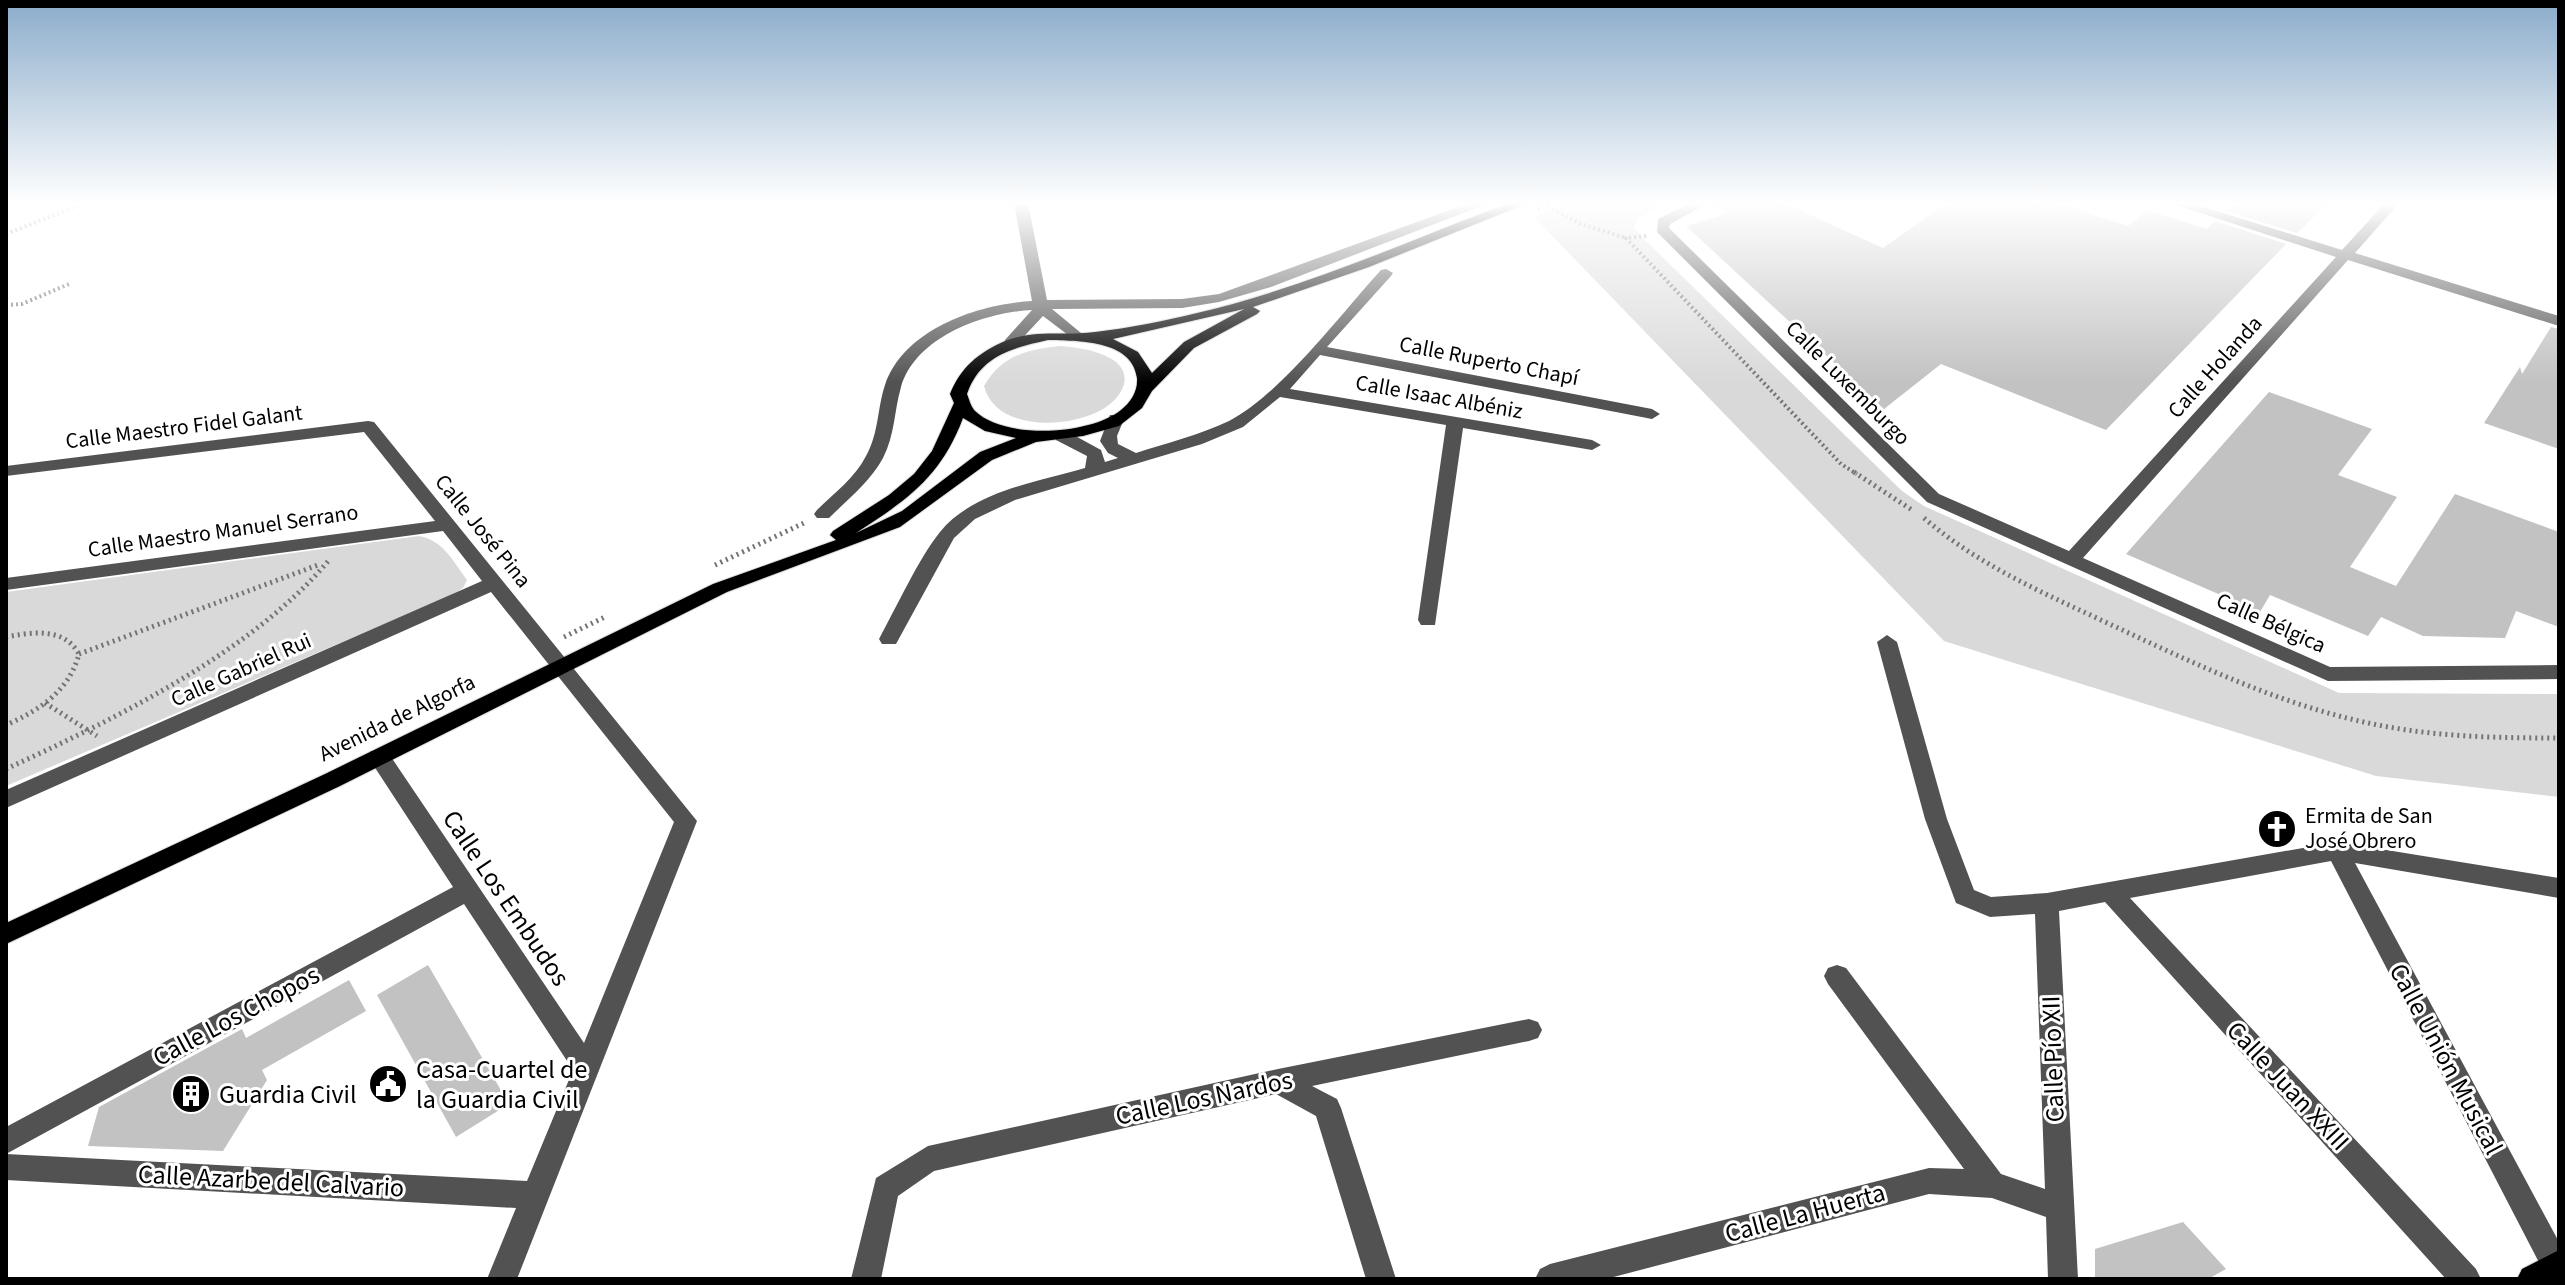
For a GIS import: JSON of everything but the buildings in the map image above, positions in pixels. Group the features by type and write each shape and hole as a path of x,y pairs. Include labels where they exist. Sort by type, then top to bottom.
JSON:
{"main road":[{"path":"1010,343 1042,337 1083,337 1212,314 1276,297 1365,263"},
{"path":"961,404 968,414 996,430 1036,437 1062,436 1101,427 1138,401 1144,390 1189,345 1276,297"},
{"path":"1083,337 1116,345 1135,357 1144,373 1144,390"},
{"name":"Avenida de Algorfa","path":"812,552 873,516 917,481 941,451 961,404 959,384 964,374 982,357 1010,343"},
{"name":"Avenida de Algorfa","path":"6,934 379,757 724,587 896,523 941,494 976,461 1036,437"}],"street":[{"path":"1032,263 1040,306 1056,316 1063,327 1083,337"},
{"path":"823,514 859,478 879,450 896,372 921,346 950,326 983,314 1040,306 1165,305 1219,299 1318,263"},
{"name":"Calle Luxemburgo","path":"1696,263 1933,498 2071,560"},
{"name":"Calle Holanda","path":"2071,560 2338,263"},
{"path":"2371,263 2559,321"},
{"path":"889,639 947,535 969,515 1009,496 1218,433 1278,392 1386,273"},
{"path":"1010,343 1040,306"},
{"name":"Calle Ruperto Chapí","path":"1317,350 1652,414"},
{"name":"Calle Isaac Albéniz","path":"1278,392 1592,445"},
{"path":"1116,419 1109,431 1108,444 1111,449 1136,458"},
{"path":"1428,620 1455,422"},
{"name":"Calle Maestro Fidel Galant","path":"6,471 368,426"},
{"name":"Calle José Pina","path":"368,426 686,821 586,1068"},
{"path":"1062,436 1095,454 1092,471"},
{"name":"Calle Maestro Manuel Serrano","path":"6,584 446,525"},
{"name":"Calle Bélgica","path":"2071,560 2328,674 2559,672"},
{"name":"Calle Gabriel Rui","path":"6,799 494,583"},
{"path":"1887,642 1936,819 1964,896 1990,907 2047,903 2337,851 2559,888"},
{"name":"Calle Los Embudos","path":"379,757 586,1068"},
{"name":"Calle Unión Musical","path":"2337,851 2549,1270"},
{"name":"Calle Los Chopos","path":"6,1141 467,891"},
{"name":"Calle Juan XXIII","path":"2110,892 2466,1279"},
{"name":"Calle Pío XII","path":"2047,903 2063,1279"},
{"path":"1837,976 1992,1184"},
{"name":"Calle Los Nardos","path":"866,1279 886,1188 928,1159 1278,1081 1529,1030"},
{"path":"502,1279 586,1068"},
{"path":"1278,1081 1327,1108 1381,1279"},
{"name":"Calle Azarbe del Calvario","path":"6,1167 536,1195"},
{"name":"Calle La Huerta","path":"1550,1279 1929,1181 1992,1184 2059,1208"}],"path":[{"path":"6,305 22,304 69,284"},
{"path":"6,769 87,731 223,651 286,603 328,561 335,540"},
{"path":"79,654 328,561"},
{"path":"6,637 45,633 74,644 79,654 71,678 45,703 6,725"},
{"path":"45,703 107,742 112,754"}],"shaded area":[{"path":"1578,263 1669,263 1902,491 1924,506 2339,693 2559,694 2559,797 2376,776 1944,641"},
{"path":"1060,346 1092,351 1114,360 1125,376 1115,400 1089,416 1054,423 1018,419 1003,412 991,401 984,386 999,367 1026,352"},
{"path":"419,536 435,542 447,552 467,580 463,588 6,786 6,592"}],"place":[{"name":"Ermita de San José Obrero","path":"2277,829"},
{"name":"Casa-Cuartel de la Guardia Civil","path":"388,1084"},
{"name":"Guardia Civil","path":"191,1094"}]}
